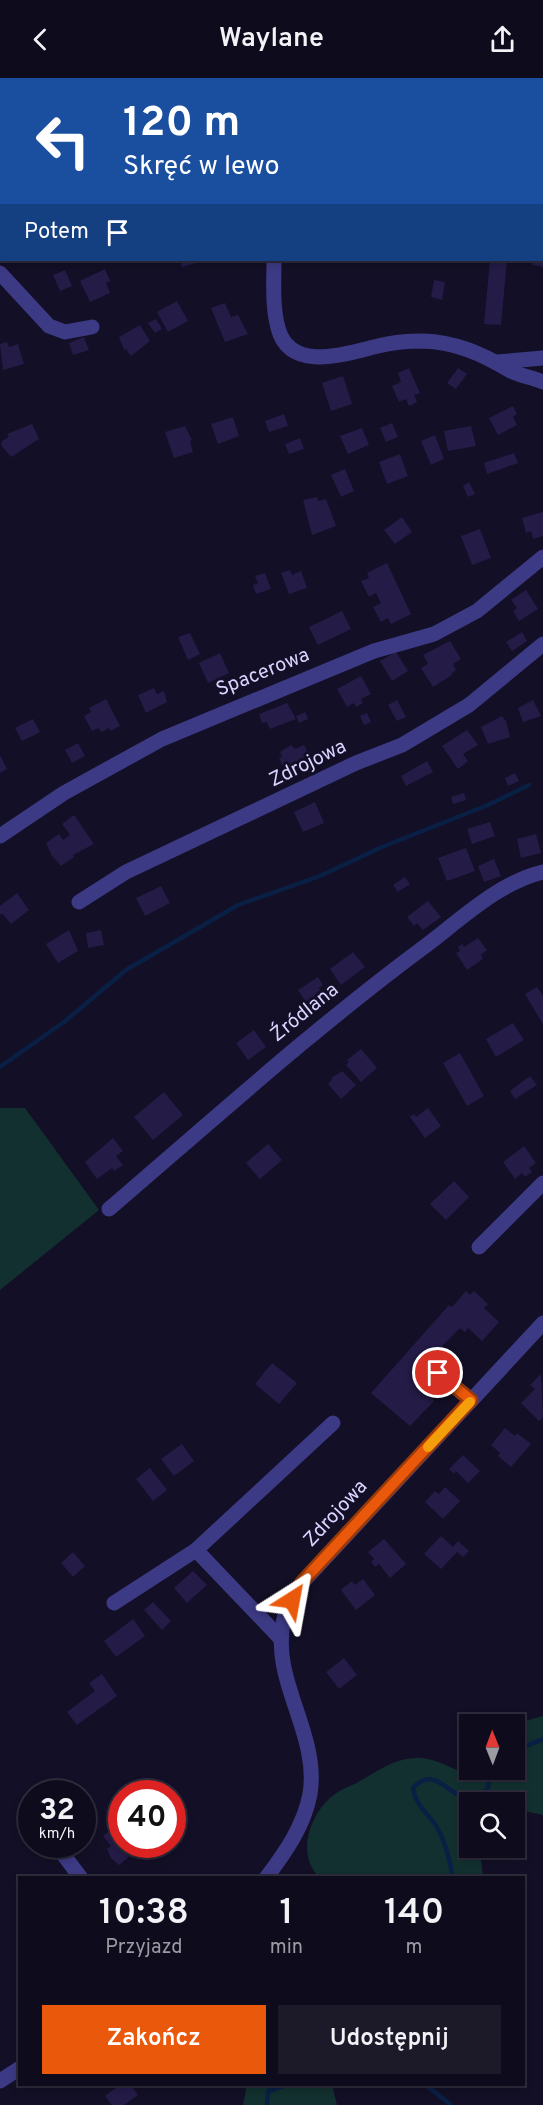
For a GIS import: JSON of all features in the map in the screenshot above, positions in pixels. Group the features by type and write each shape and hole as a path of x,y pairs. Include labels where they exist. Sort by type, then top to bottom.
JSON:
{"street":[{"path":"274,261 274,306 279,330 285,341 307,355 336,357 379,345 427,341 451,344 498,362 509,370 543,382"},
{"path":"0,273 49,326 65,332 92,327"},
{"path":"498,362 543,358"},
{"name":"Spacerowa","path":"0,836 64,793 162,739 374,651 434,634 477,611 543,557"},
{"name":"Zdrojowa","path":"79,902 126,872 356,763 402,745 469,705 543,644"},
{"name":"Źródlana","path":"109,1209 278,1062 410,957 481,904 529,876 543,872"},
{"path":"479,1246 543,1183"},
{"name":"Zdrojowa","path":"268,1876 287,1850 304,1814 310,1793 309,1750 286,1678 281,1640 284,1618 302,1582 543,1323"},
{"path":"438,1373 471,1400"},
{"path":"114,1603 196,1550 333,1423"},
{"path":"196,1550 281,1640"},
{"path":"66,1858 79,1876"},
{"path":"0,2081 18,2069"}],"green space":[{"path":"0,1108 25,1108 99,1210 0,1290"},
{"path":"543,1716 543,1815 525,1811 525,1792 459,1792 459,1858 481,1858 483,1876 318,1876 312,1869 307,1846 313,1822 326,1802 338,1792 400,1761 426,1758 459,1771 459,1780 525,1780 525,1721"},
{"path":"247,2086 332,2086 337,2105 243,2105"}],"building":[{"path":"180,261 203,261 182,267"},
{"path":"490,261 507,261 501,325 484,324"},
{"path":"533,261 543,261 543,267 532,265"},
{"path":"105,269 110,281 106,283 110,293 90,302 80,281"},
{"path":"65,270 72,286 60,291 53,275"},
{"path":"434,280 445,282 442,300 431,297"},
{"path":"177,301 188,321 168,332 157,312"},
{"path":"225,303 231,317 238,315 248,334 225,342 211,308"},
{"path":"156,319 162,329 155,333 148,323"},
{"path":"140,325 150,341 131,356 126,349 124,350 119,337"},
{"path":"84,337 89,350 73,355 69,343"},
{"path":"7,342 9,347 18,344 24,364 3,370 0,344"},
{"path":"409,368 420,393 414,395 417,402 409,406 406,399 399,402 392,386 401,382 398,373"},
{"path":"458,368 467,374 456,389 447,383"},
{"path":"343,376 352,404 331,411 322,383"},
{"path":"513,406 517,414 513,417 517,425 498,435 489,418"},
{"path":"284,414 288,426 269,432 265,421"},
{"path":"233,417 239,436 218,444 211,424"},
{"path":"392,423 398,437 386,442 380,428"},
{"path":"32,424 39,439 11,457 1,445 2,441 9,437 7,434"},
{"path":"185,426 192,440 190,441 193,452 174,458 165,432"},
{"path":"471,426 476,446 448,451 444,431"},
{"path":"362,428 369,445 348,454 340,436"},
{"path":"435,435 444,459 431,465 421,441"},
{"path":"300,438 304,449 289,454 285,444"},
{"path":"514,453 518,463 487,474 484,463"},
{"path":"400,454 408,476 387,484 379,462"},
{"path":"345,469 354,491 341,497 331,475"},
{"path":"469,482 475,494 468,497 463,486"},
{"path":"317,497 318,501 326,499 336,526 312,535 303,500"},
{"path":"543,512 543,536 533,539 531,531 526,533 522,518"},
{"path":"402,517 412,532 395,544 384,530"},
{"path":"480,529 491,558 472,565 461,536"},
{"path":"387,563 411,614 391,624 388,618 381,622 373,607 381,603 376,593 369,597 361,581 369,578 367,573"},
{"path":"290,570 292,575 301,571 307,588 289,594 281,573"},
{"path":"265,573 271,589 256,594 253,585 258,583 255,576"},
{"path":"526,590 538,609 519,621 513,611 517,608 511,600"},
{"path":"342,611 351,629 318,645 309,627"},
{"path":"522,632 527,641 512,651 506,642"},
{"path":"190,633 200,654 188,660 178,637"},
{"path":"450,641 461,659 453,664 456,670 452,675 433,687 421,668 428,664 423,655"},
{"path":"396,652 408,671 392,681 380,661"},
{"path":"220,653 229,673 208,683 199,663"},
{"path":"361,676 371,694 361,699 363,703 356,707 354,703 347,707 337,689"},
{"path":"154,688 157,694 164,691 167,702 146,713 138,695"},
{"path":"106,699 120,726 111,731 109,728 101,732 99,728 92,731 84,716 91,712 89,708"},
{"path":"397,700 406,717 397,721 388,705"},
{"path":"533,700 541,716 523,722 518,708"},
{"path":"287,703 296,719 270,729 267,722 262,723 259,714"},
{"path":"305,712 308,719 299,723 296,716"},
{"path":"367,713 371,722 364,725 360,716"},
{"path":"502,716 506,721 510,737 488,744 481,727"},
{"path":"33,719 40,732 22,741 15,728"},
{"path":"467,730 478,745 463,754 468,761 458,769 442,746"},
{"path":"78,743 85,756 72,763 65,750"},
{"path":"291,745 295,749 304,745 311,759 285,771 279,758 282,757 280,752"},
{"path":"0,755 7,769 0,773"},
{"path":"427,761 433,772 406,786 401,776"},
{"path":"515,773 519,781 508,786 505,778"},
{"path":"464,793 466,800 453,804 451,797"},
{"path":"315,802 324,823 303,832 294,812"},
{"path":"74,815 94,844 73,855 74,857 61,866 52,856 46,843 59,834 63,840 70,835 62,824"},
{"path":"490,822 495,836 472,844 467,829"},
{"path":"536,834 541,853 521,858 517,839"},
{"path":"466,848 475,871 447,881 438,858"},
{"path":"494,859 501,876 484,882 478,866"},
{"path":"405,877 410,884 398,892 393,885"},
{"path":"161,886 170,903 145,916 136,898"},
{"path":"17,893 29,910 11,924 3,914 0,914 0,906"},
{"path":"428,901 441,917 423,930 417,923 414,926 407,917"},
{"path":"69,930 78,951 58,963 46,944"},
{"path":"101,930 104,945 88,948 86,933"},
{"path":"478,938 487,950 481,955 483,959 467,970 456,953 460,951 458,947 462,944 464,947"},
{"path":"353,952 365,967 341,985 330,969"},
{"path":"318,977 323,985 319,988 328,1002 312,1012 298,990"},
{"path":"537,987 543,996 543,1024 525,994"},
{"path":"513,1023 524,1040 496,1057 486,1039"},
{"path":"254,1030 266,1047 248,1060 236,1043"},
{"path":"361,1049 377,1068 361,1082 346,1065 349,1062 347,1060"},
{"path":"460,1053 484,1096 467,1106 443,1063"},
{"path":"342,1071 356,1085 341,1099 328,1084 331,1078"},
{"path":"530,1076 537,1085 515,1099 510,1091"},
{"path":"164,1092 183,1115 153,1140 134,1117"},
{"path":"428,1108 441,1126 425,1138 410,1117 414,1114 416,1117"},
{"path":"113,1138 123,1151 116,1156 123,1165 114,1171 112,1168 97,1179 85,1162"},
{"path":"268,1144 282,1160 260,1179 246,1163"},
{"path":"524,1146 536,1163 529,1168 532,1172 525,1177 522,1173 515,1179 503,1162"},
{"path":"454,1181 469,1197 446,1220 430,1204"},
{"path":"466,1291 470,1295 474,1291 488,1304 484,1308 499,1322 482,1341 468,1328 465,1332 460,1328 442,1346 448,1351 417,1385 434,1401 410,1426 371,1393 449,1305 452,1307"},
{"path":"272,1363 297,1383 279,1404 255,1384"},
{"path":"541,1374 543,1417 539,1421 521,1403 535,1389 530,1385"},
{"path":"505,1428 515,1436 517,1433 531,1444 511,1467 498,1456 500,1453 491,1445"},
{"path":"182,1444 194,1461 174,1476 161,1459"},
{"path":"463,1455 480,1471 468,1483 456,1471 454,1474 449,1469"},
{"path":"150,1468 167,1490 153,1501 136,1479"},
{"path":"445,1487 460,1501 443,1519 425,1502 435,1491 439,1494"},
{"path":"441,1536 453,1547 458,1541 469,1551 463,1557 457,1552 441,1569 424,1554"},
{"path":"384,1539 406,1564 390,1578 379,1564 375,1567 371,1562 374,1559 368,1552"},
{"path":"73,1552 85,1566 73,1577 61,1563"},
{"path":"193,1571 207,1585 187,1603 174,1588"},
{"path":"363,1579 375,1595 356,1610 341,1590 352,1581 355,1585"},
{"path":"153,1602 171,1621 162,1630 144,1610"},
{"path":"133,1619 145,1636 116,1657 104,1641"},
{"path":"344,1658 357,1675 339,1689 326,1672"},
{"path":"102,1674 117,1696 77,1725 67,1712 95,1691 89,1683"},
{"path":"108,1832 108,1842 103,1836"},
{"path":"111,1858 127,1858 119,1865"},
{"path":"119,2086 132,2086 138,2095 124,2105 112,2105 105,2096"}],"waterway":[{"path":"0,1067 64,1022 126,970 238,905 320,876 382,847 488,805 529,785"},
{"path":"525,1746 543,1739"},
{"path":"453,1876 442,1836 418,1803 413,1788 428,1779 434,1780 468,1799 487,1790 490,1780"},
{"path":"267,2105 268,2092 272,2086"},
{"path":"268,2092 284,2086"},
{"path":"427,2086 451,2105"}],"slow traffic":[{"path":"428,1447 470,1402"}],"route":[{"path":"292,1600 302,1582 471,1400 438,1373"}]}
